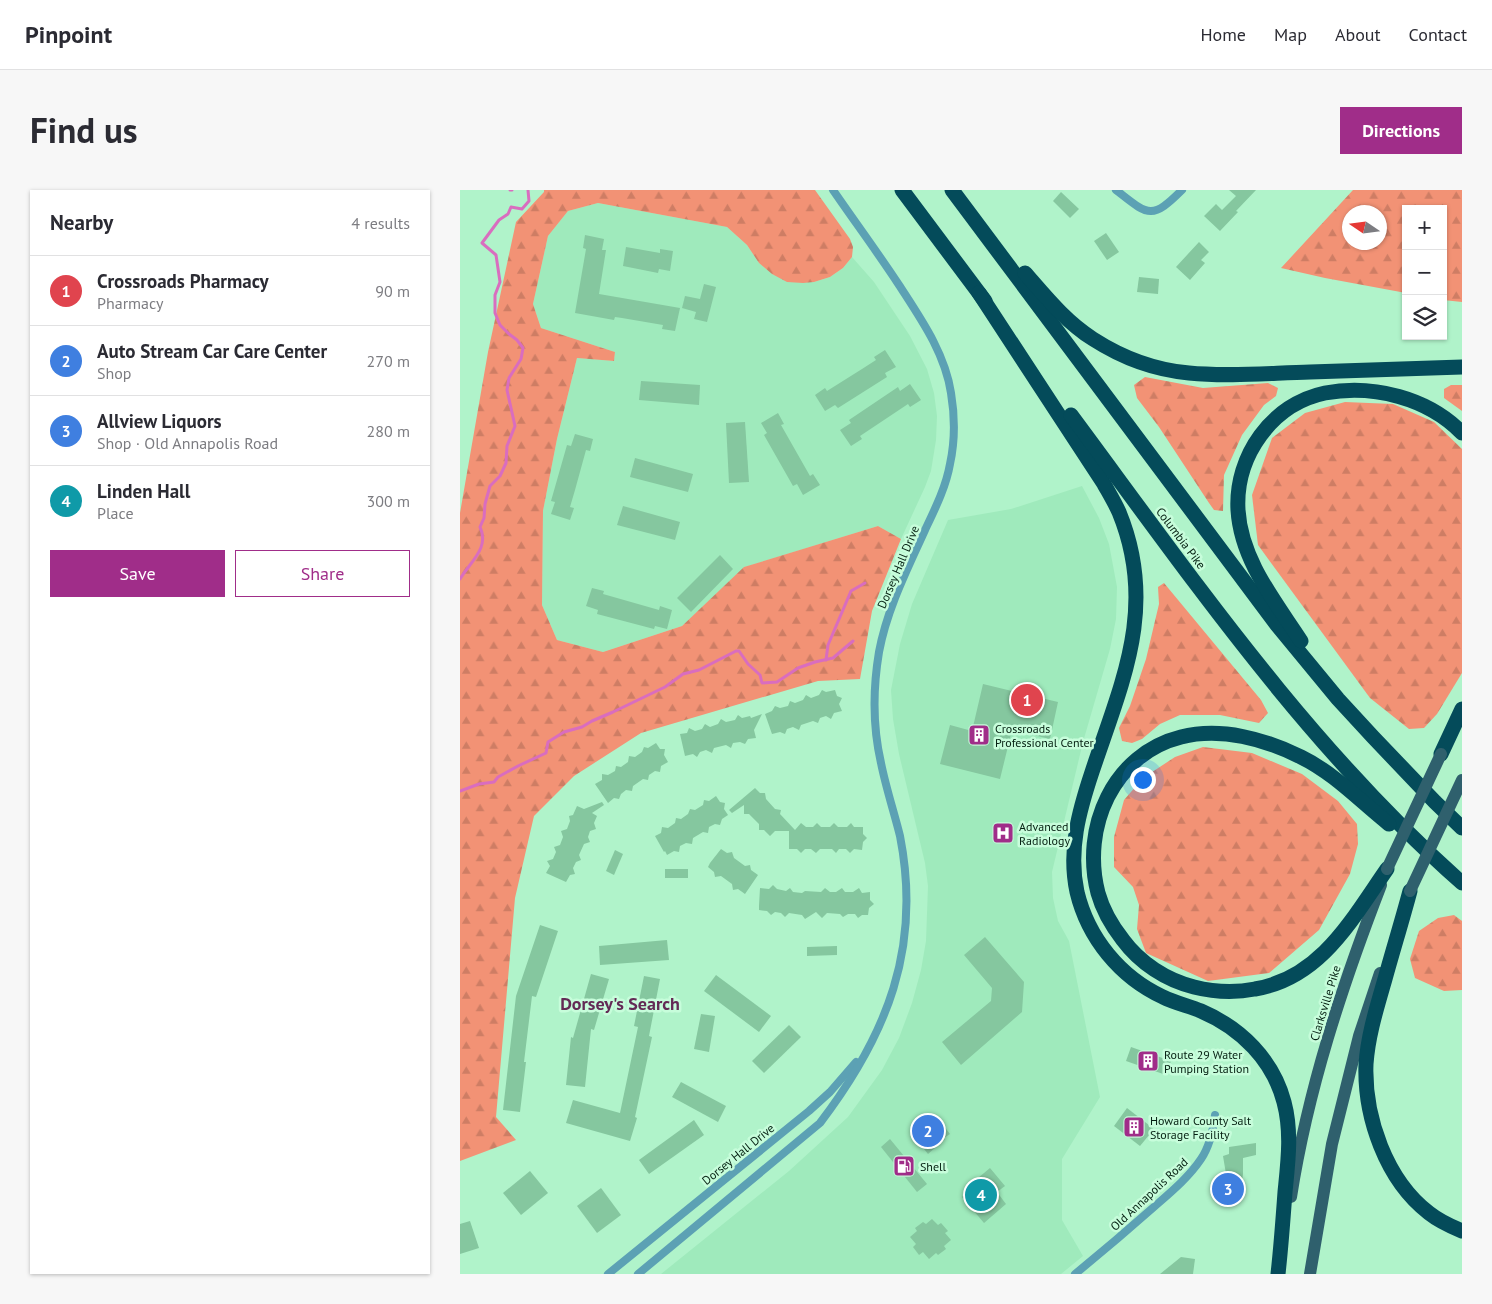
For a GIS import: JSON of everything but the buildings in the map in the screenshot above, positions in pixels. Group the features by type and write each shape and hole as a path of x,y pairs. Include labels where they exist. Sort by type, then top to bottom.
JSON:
{"highway":[{"name":"Columbia Pike","path":"902,190 1245,650 1340,762 1416,841 1462,883"},
{"name":"Columbia Pike","path":"953,191 1277,625 1338,699 1401,768 1462,828"},
{"path":"953,191 1067,320 1101,344 1147,364 1189,373 1211,374 1462,368"},
{"path":"979,294 1104,484 1119,512 1133,560 1136,583 1136,609 1131,654 1086,789 1077,823 1074,845 1074,876 1082,910 1103,947 1118,966 1130,977 1162,997 1201,1011 1236,1031 1255,1049 1271,1071 1282,1096 1289,1131 1289,1154 1279,1274"},
{"path":"1338,699 1262,582 1251,560 1244,540 1238,512 1238,486 1246,457 1260,434 1280,415 1291,407 1326,393 1372,392 1407,399 1444,417 1462,433"},
{"path":"1441,754 1462,709"},
{"path":"1387,869 1342,934 1312,964 1285,981 1268,987 1237,992 1206,990 1188,986 1160,973 1127,946 1111,923 1104,908 1096,883 1093,855 1096,831 1103,807 1118,778 1129,766 1154,748 1167,742 1182,737 1214,734 1231,735 1267,742 1302,757 1318,767 1442,865"},
{"path":"1410,892 1374,1016 1369,1043 1366,1066 1370,1108 1382,1152 1402,1186 1429,1214 1445,1224 1462,1231"}],"main road":[{"name":"Clarksville Pike","path":"1279,1274 1292,1187 1330,1029 1345,981 1387,869 1441,754"},
{"path":"1310,1274 1332,1144 1359,1036 1410,892 1462,780"}],"street":[{"name":"Dorsey Hall Drive","path":"638,1274 820,1123 839,1098 872,1041 891,999 904,944 907,910 906,875 880,761 875,712 876,682 879,653 897,592 945,484 950,464 954,423 951,390 942,358 924,323 833,190"},
{"path":"1116,190 1135,205 1152,212 1164,207 1182,190"},
{"name":"Dorsey Hall Drive","path":"608,1274 809,1111 852,1068 872,1041"},
{"name":"Old Annapolis Road","path":"1075,1274 1135,1224 1195,1168 1207,1149 1214,1130 1214,1115"}],"shaded area":[{"path":"598,203 727,227 747,245 759,263 772,274 814,282 830,277 843,268 852,257 874,282 910,336 927,369 934,393 937,416 936,440 931,471 901,539 878,526 745,567 682,626 603,652 557,640 542,605 543,511 557,439 577,358 614,361 615,352 541,328 533,304 548,236 568,211"},
{"path":"1082,486 1099,518 1109,544 1117,587 1116,619 1110,649 1083,742 1052,872 1053,898 1058,921 1069,941 1100,1097 1062,1159 1062,1220 1083,1256 1061,1274 661,1274 789,1171 848,1117 882,1070 899,1038 912,1003 921,970 926,941 928,886 925,863 899,754 893,719 891,690 900,644 912,604 948,520 1011,509"}],"green space":[{"path":"544,190 815,190 850,239 853,247 852,257 843,268 830,277 803,283 787,282 772,274 759,263 747,245 727,227 598,203 568,211 548,236 533,304 541,328 615,352 614,361 577,358 557,439 543,511 542,605 557,640 603,652 682,626 744,567 878,526 901,539 872,611 860,679 818,681 641,733 574,776 534,816 515,898 496,1117 516,1140 460,1161 460,513 488,352 516,222"},
{"path":"1353,190 1462,190 1462,302 1447,300 1447,205 1402,205 1402,292 1281,268"},
{"path":"1145,377 1203,388 1268,383 1278,388 1276,396 1264,405 1242,435 1224,475 1223,511 1214,510 1159,427 1137,398 1134,385"},
{"path":"1451,385 1462,385 1462,411 1444,398 1444,389"},
{"path":"1345,402 1393,404 1434,422 1462,449 1462,673 1437,714 1424,728 1409,729 1370,698 1258,545 1252,495 1272,438 1305,413"},
{"path":"1164,583 1261,700 1268,713 1259,723 1220,715 1180,715 1160,724 1142,739 1132,743 1122,741 1119,728 1130,706 1146,659 1159,604 1158,587"},
{"path":"1203,747 1252,753 1302,774 1338,801 1357,824 1358,844 1350,874 1319,930 1269,973 1208,981 1146,953 1137,929 1139,905 1133,887 1114,867 1114,837 1124,800 1143,778 1175,757"},
{"path":"1454,915 1462,921 1462,990 1444,991 1415,978 1410,959 1419,931 1438,918"}],"waterway":[{"path":"460,579 481,548 482,535 480,527 484,518 485,504 490,486 500,476 506,463 507,446 515,426 507,390 509,378 521,359 523,348 500,325 495,313 495,295 500,282 496,255 482,243 499,220 508,214 511,207 522,209 529,201 528,190"},
{"path":"826,660 828,645 851,591 865,583"},
{"path":"460,791 479,784 494,782 498,777 546,753 548,742 564,732 582,727 665,687 683,674 699,670 736,651 739,651 748,664 760,675 762,683 777,682 798,668 833,658 853,641"}],"place":[{"name":"Crossroads Pharmacy","path":"1027,700"},
{"name":"Crossroads Professional Center","path":"979,735"},
{"name":"Advanced Radiology","path":"1003,833"},
{"name":"Route 29 Water Pumping Station","path":"1148,1061"},
{"name":"Howard County Salt Storage Facility","path":"1134,1127"},
{"name":"Auto Stream Car Care Center","path":"928,1131"},
{"name":"Shell","path":"904,1166"},
{"name":"Allview Liquors","path":"1228,1189"},
{"name":"Linden Hall","path":"981,1195"}],"district":[{"name":"Dorsey's Search","path":"620,1003"}]}
